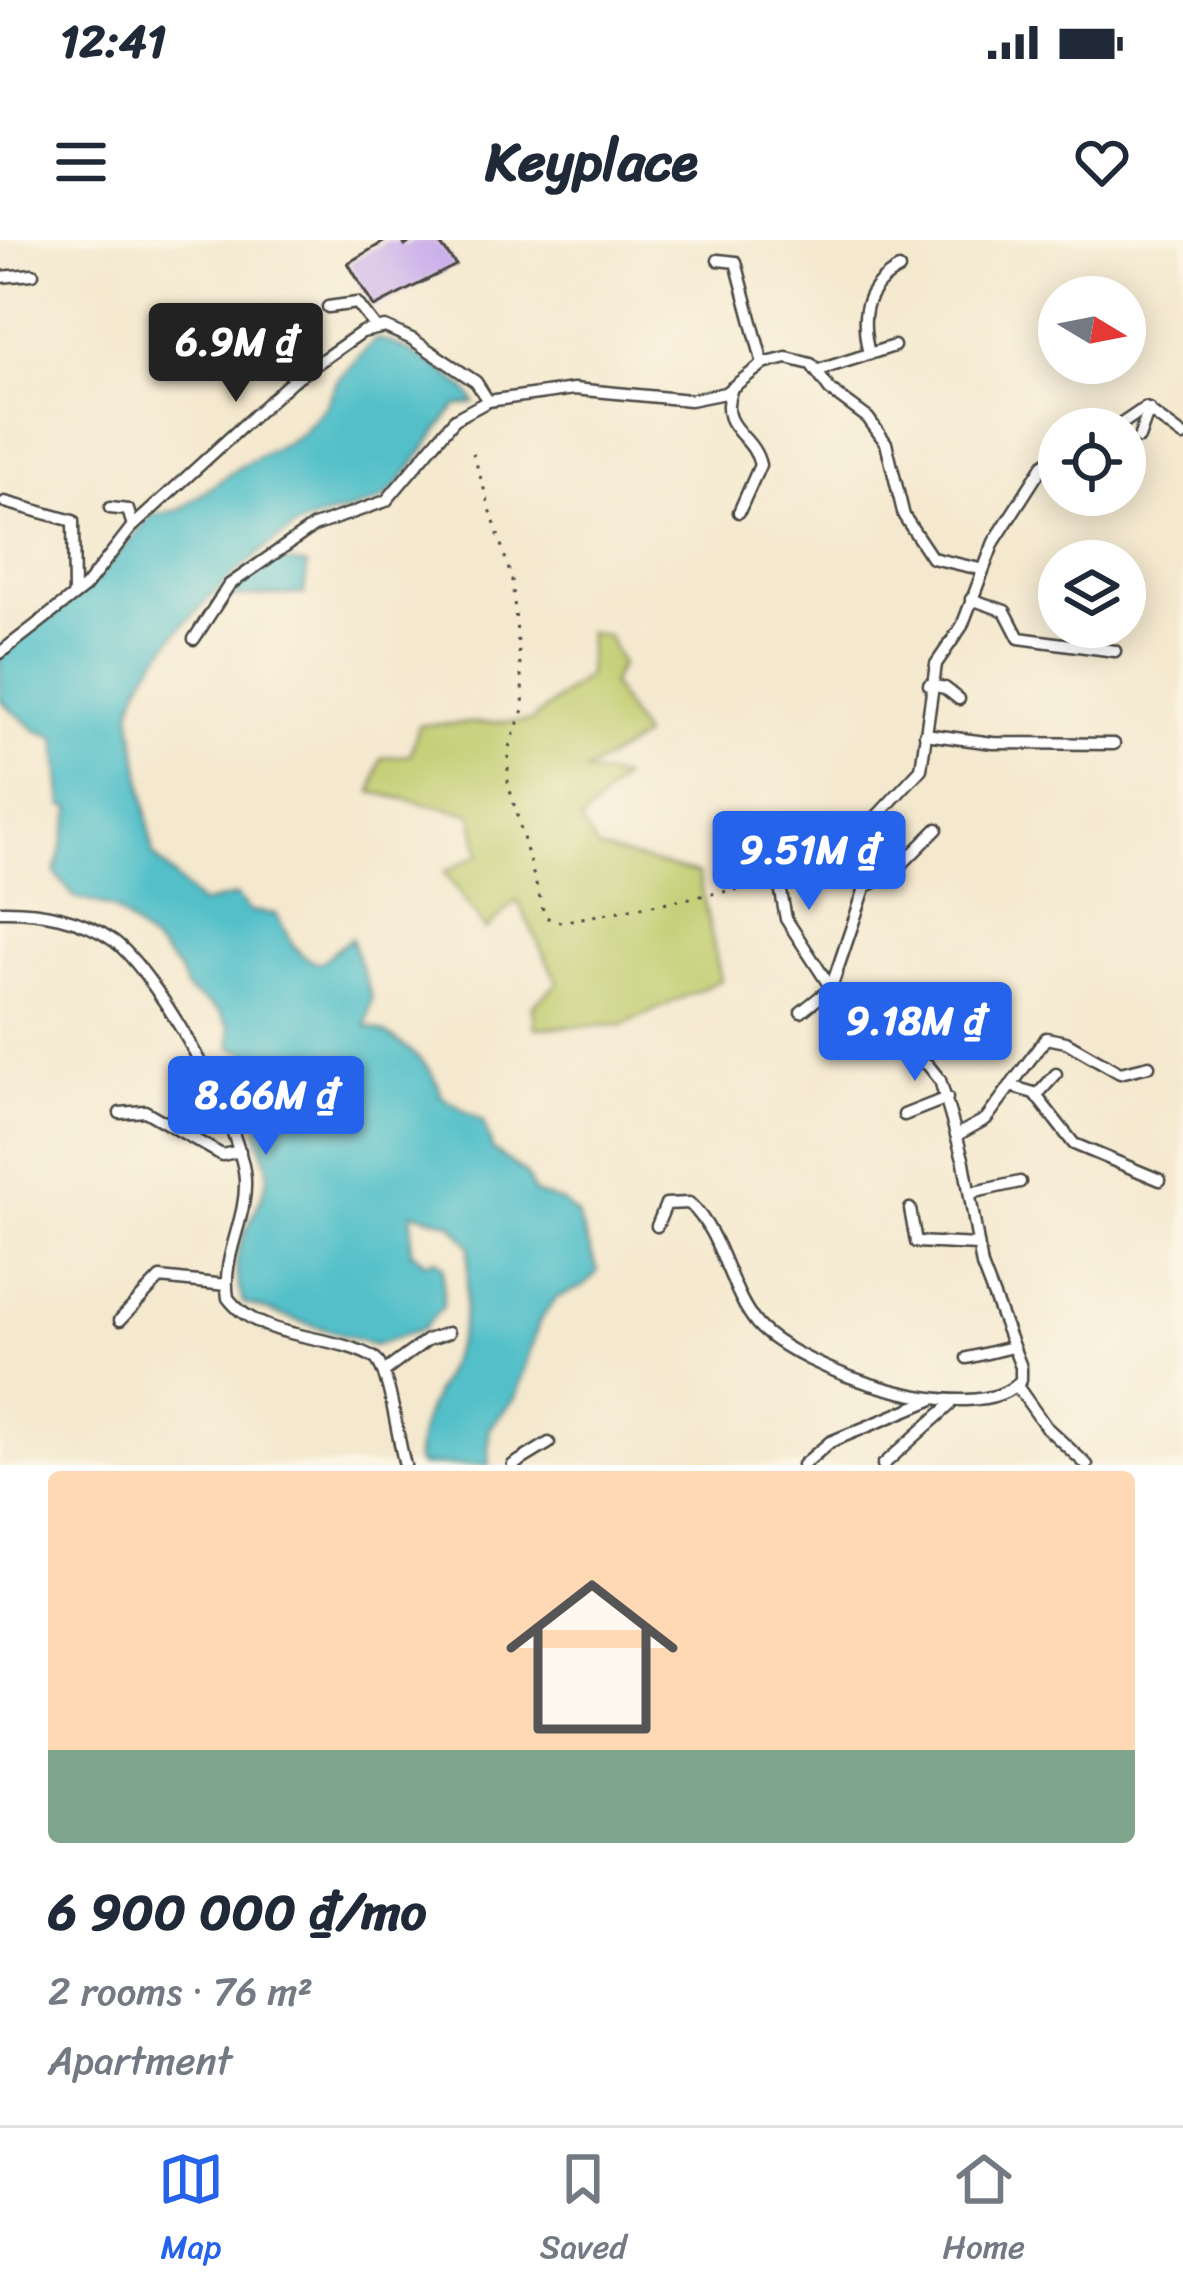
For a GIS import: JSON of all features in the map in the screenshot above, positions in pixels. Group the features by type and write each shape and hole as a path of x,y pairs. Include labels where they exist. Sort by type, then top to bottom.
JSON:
{"street":[{"path":"718,260 736,262 763,364"},
{"path":"869,354 865,308 880,279 898,269"},
{"path":"0,277 33,274"},
{"path":"328,307 357,303 376,328"},
{"path":"0,653 74,595 133,526 332,350 376,328 392,329 455,366 481,386 488,401"},
{"path":"815,371 894,346"},
{"path":"194,639 230,585 325,520 386,502 455,419 488,401 574,389 690,400 733,388 763,364 799,358 830,390 868,418 886,442 904,516 923,547 939,563 980,568"},
{"path":"733,388 726,412 760,465 739,512"},
{"path":"1146,409 1183,436"},
{"path":"1146,417 1149,409"},
{"path":"801,1012 831,988 864,887 864,830 916,778 926,734 929,686 971,599 980,568 1038,474"},
{"path":"5,502 73,521 74,595"},
{"path":"110,508 128,510 133,526"},
{"path":"971,599 1005,611 1019,638 1114,651"},
{"path":"929,686 945,688 959,699"},
{"path":"926,734 993,743 1114,744"},
{"path":"864,887 891,875 937,829"},
{"path":"861,872 779,881 786,919 864,1028 933,1069 957,1135 977,1245 1023,1373 1017,1386 950,1405 883,1465"},
{"path":"0,911 65,919 124,950 205,1072 240,1151 244,1195 226,1286 228,1298 245,1315 366,1353 385,1371 404,1465"},
{"path":"957,1135 986,1119 1051,1037 1120,1072 1150,1066"},
{"path":"1037,1095 1056,1074"},
{"path":"1010,1086 1037,1095 1074,1144 1160,1180"},
{"path":"904,1115 947,1098"},
{"path":"120,1113 145,1111 222,1155 240,1151"},
{"path":"970,1193 1020,1182"},
{"path":"657,1226 666,1204 689,1202 758,1325 831,1370 950,1405"},
{"path":"910,1209 916,1242 977,1245"},
{"path":"120,1320 148,1285 160,1278 226,1286"},
{"path":"385,1371 428,1340 448,1333"},
{"path":"967,1358 1012,1347"},
{"path":"1017,1386 1046,1427 1087,1465"},
{"path":"803,1465 830,1442 931,1400"},
{"path":"513,1465 549,1443"}],"path":[{"path":"472,453 512,580 524,707 508,750 508,782 544,917 560,922 779,881"}],"green space":[{"path":"588,632 608,636 621,664 611,684 643,737 585,772 622,778 581,822 598,849 698,874 721,980 623,1025 535,1028 533,1005 558,983 517,900 486,930 444,872 480,854 472,814 372,792 381,758 410,755 419,725 531,721 588,675"}],"water":[{"path":"376,339 432,364 460,384 475,403 456,406 382,499 294,529 223,585 152,665 131,712 153,854 200,904 236,896 249,911 275,914 298,951 311,960 320,963 351,938 372,998 366,1026 412,1052 432,1074 441,1096 483,1122 493,1150 526,1174 534,1193 562,1202 577,1215 598,1271 584,1286 556,1298 539,1322 515,1398 489,1428 489,1465 419,1465 417,1460 422,1428 464,1316 470,1246 451,1223 412,1212 411,1251 426,1263 435,1259 443,1266 443,1307 422,1329 374,1345 244,1303 238,1284 238,1253 268,1173 258,1128 262,1070 250,1054 231,1047 230,1028 220,1012 187,990 180,972 160,950 113,908 74,897 55,873 72,808 63,805 56,737 37,731 0,700 0,656 97,579 150,516 179,510 238,468 300,435 326,406 338,379"},
{"path":"267,559 307,565 304,594 229,597"}],"building":[{"path":"387,240 402,240 405,246 413,240 437,240 456,265 374,307 348,263"}]}
